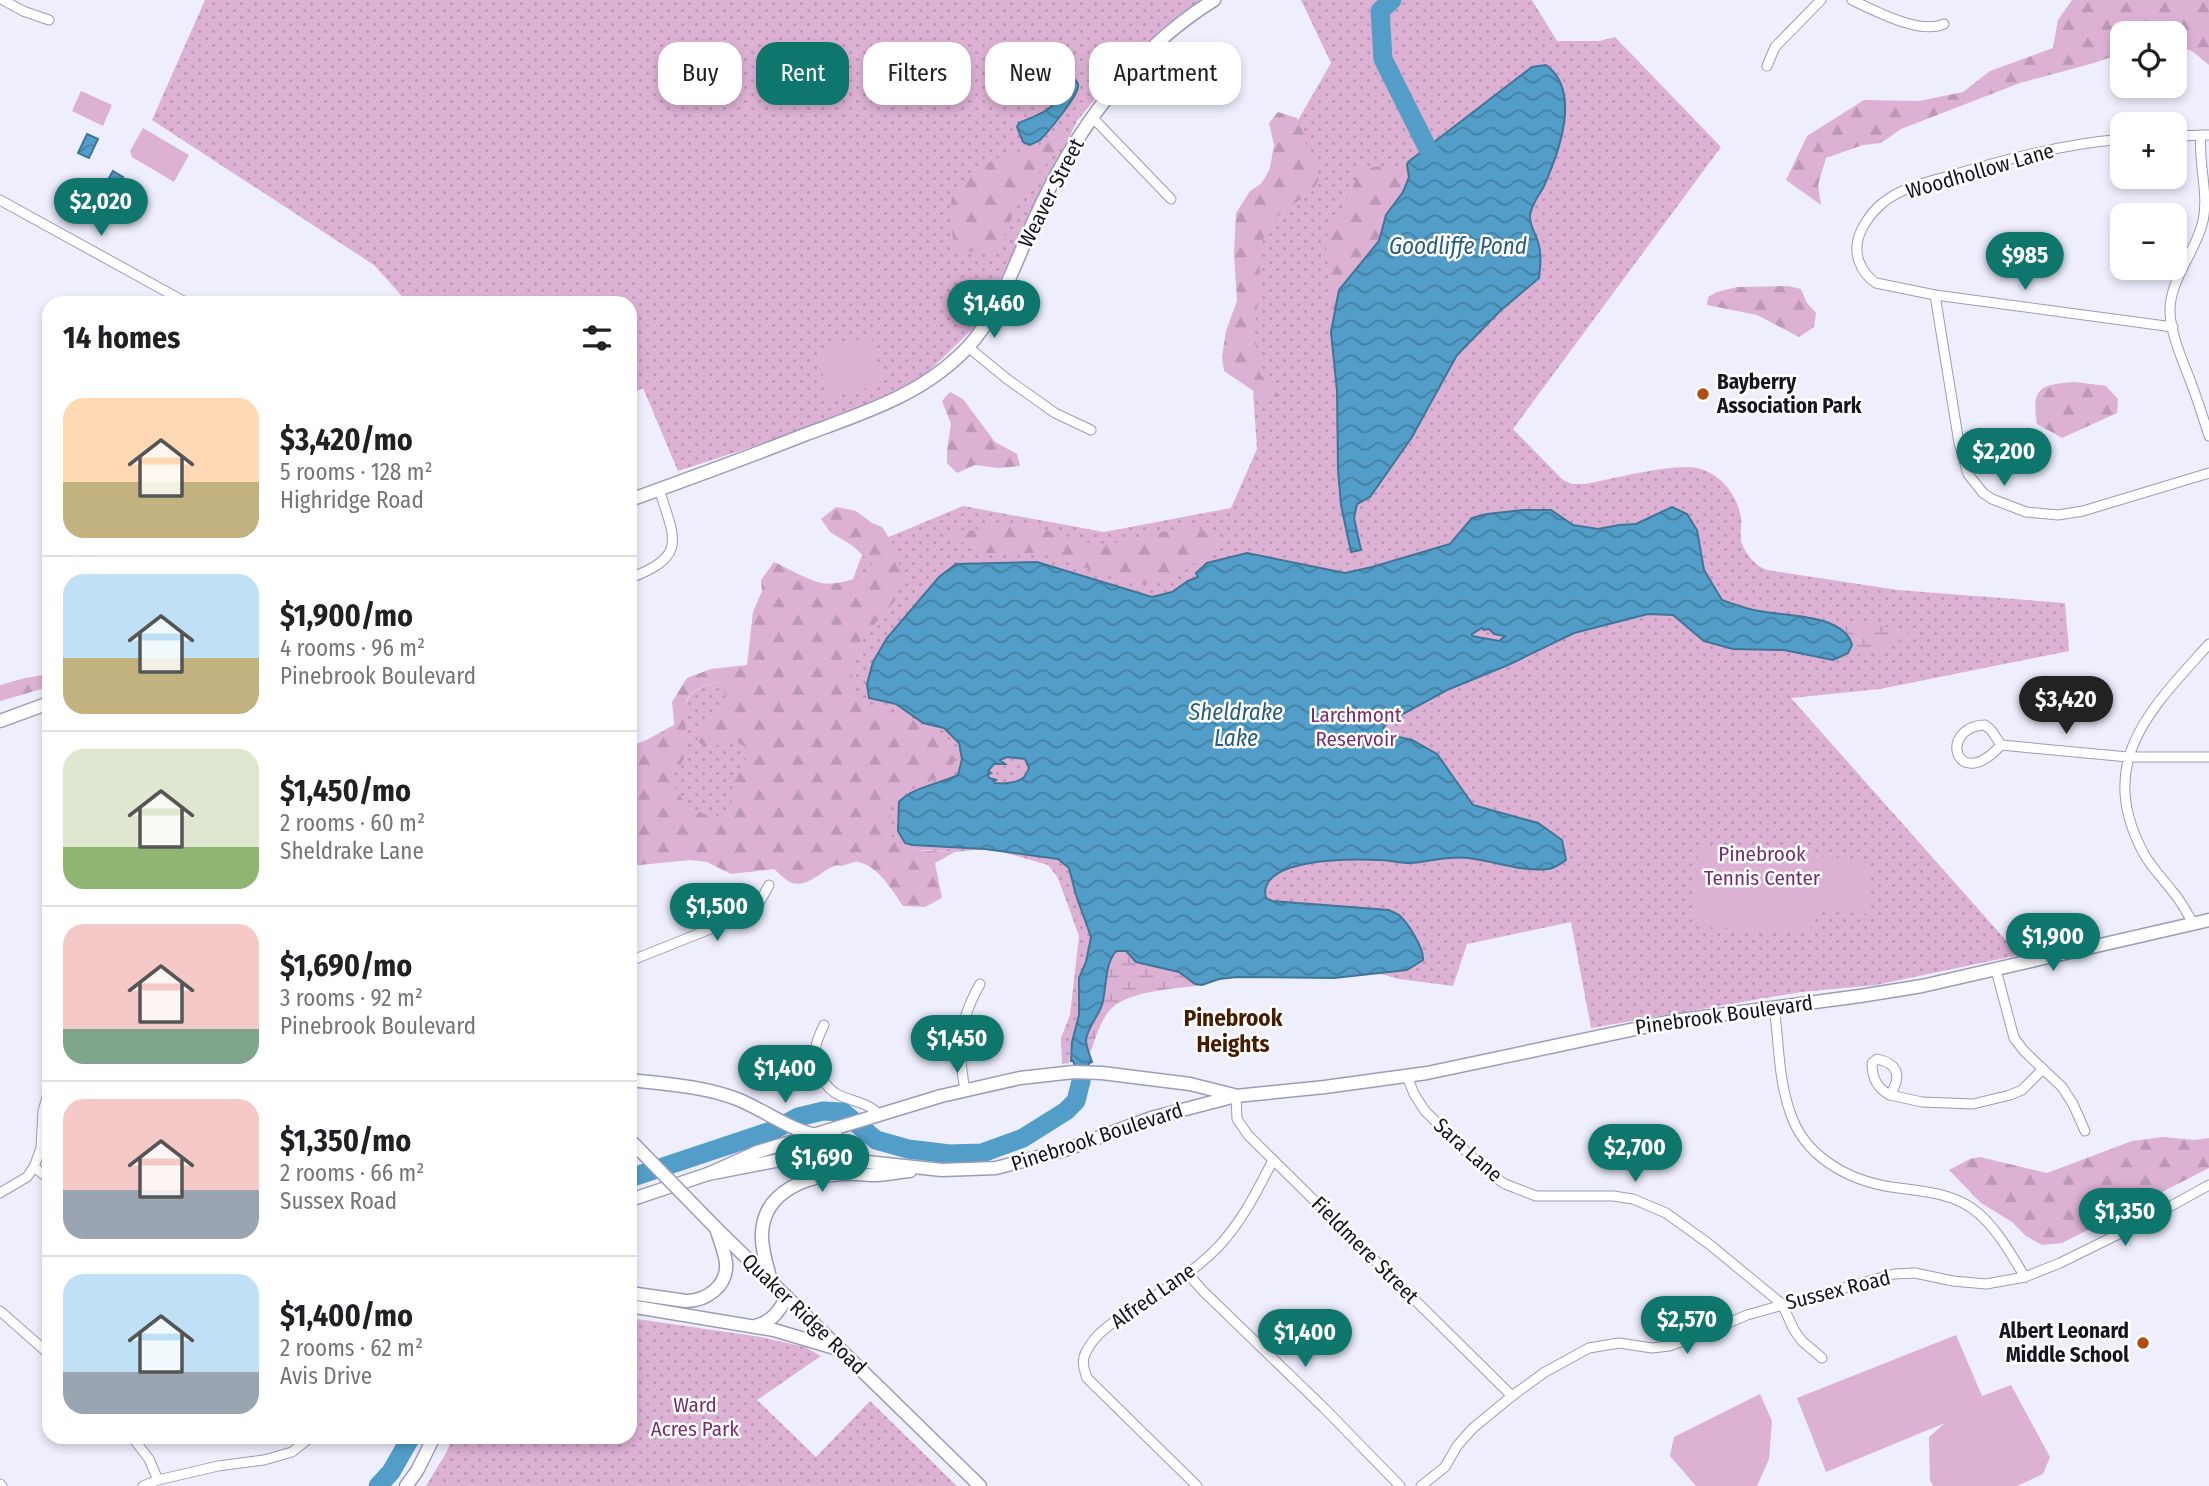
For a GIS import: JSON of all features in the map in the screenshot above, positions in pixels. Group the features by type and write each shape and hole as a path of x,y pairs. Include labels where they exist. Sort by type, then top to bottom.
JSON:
{"street":[{"path":"2,0 49,20"},
{"name":"Weaver Street","path":"637,497 890,403 931,380 968,347 989,320 1045,196 1092,117 1124,77 1150,51 1183,22 1214,0"},
{"path":"1767,66 1770,55 1780,40 1821,0"},
{"path":"1852,0 1920,27 1938,27 1944,24"},
{"path":"1092,117 1171,199"},
{"path":"2187,136 2205,135 2199,149 2205,202 2204,219 2172,293 2170,312 2209,436"},
{"name":"Woodhollow Lane","path":"1935,295 1876,283 1868,278 1857,257 1856,243 1863,227 1883,202 1929,182 1995,162 2084,143 2110,140"},
{"path":"0,200 171,296"},
{"path":"2173,327 1935,295 1959,443 1968,474 1983,493 1992,499 2026,512 2083,512 2209,473"},
{"path":"968,347 1055,413 1091,430"},
{"path":"637,574 661,562 672,550 674,536 659,489"},
{"path":"2193,923 2174,892 2152,866 2135,833 2126,796 2125,774 2136,736 2152,709 2209,644"},
{"path":"0,721 42,706"},
{"path":"2001,745 1985,725 1978,726 1960,736 1957,752 1960,760 1973,764 1985,760 2001,745 2128,757 2209,757"},
{"path":"637,958 748,914 758,905 769,885"},
{"name":"Pinebrook Boulevard","path":"708,1174 791,1159 840,1158 928,1168 982,1170 1028,1161 1151,1118 1236,1096 1407,1076 1650,1025 1889,991 1996,970 2209,920"},
{"path":"1996,970 2014,1038 2062,1087 2085,1131"},
{"path":"965,1090 960,1055 961,1029 970,1003 981,984"},
{"path":"1774,1006 1783,1085 1790,1113 1799,1134 1810,1147 1839,1171 1860,1180 1952,1198 1973,1209 1989,1225 2025,1277"},
{"path":"824,1025 815,1051 823,1080 835,1093 868,1105 880,1115"},
{"path":"1890,1095 1922,1102 1973,1104 2022,1090 2043,1069"},
{"name":"Pinebrook Boulevard","path":"637,1198 708,1174 757,1152 965,1090 1020,1078 1058,1073 1115,1074 1190,1084 1236,1096"},
{"name":"Sara Lane","path":"1407,1076 1425,1111 1487,1172 1505,1184 1536,1196 1613,1196 1633,1199 1666,1213 1709,1244 1782,1304 1802,1341 1822,1358"},
{"path":"637,1081 707,1090 734,1098 796,1129 816,1135"},
{"name":"Fieldmere Street","path":"1236,1096 1236,1112 1240,1125 1512,1396"},
{"path":"840,1158 833,1141 842,1127"},
{"path":"0,1193 27,1177 34,1167 41,1148 42,1130"},
{"name":"Quaker Ridge Road","path":"637,1147 980,1486"},
{"name":"Alfred Lane","path":"1197,1486 1087,1377 1083,1369 1086,1351 1096,1337 1114,1321 1145,1303 1206,1259 1251,1204 1273,1160"},
{"path":"34,1167 42,1174"},
{"path":"771,1281 762,1235 769,1207 781,1193 810,1180 833,1175 873,1175 928,1168"},
{"name":"Sussex Road","path":"1421,1486 1445,1467 1457,1446 1473,1428 1545,1372 1589,1348 1619,1343 1652,1348 1669,1346 1747,1315 1895,1274 1915,1273 1986,1284 2025,1277 2107,1240 2209,1185"},
{"path":"637,1294 686,1301 709,1295 720,1285 726,1271 725,1257 715,1227"},
{"path":"1187,1273 1400,1486"},
{"path":"755,1326 763,1324 775,1315 787,1297"},
{"path":"637,1308 790,1333 841,1350"},
{"path":"0,1311 42,1348"},
{"path":"137,1444 149,1459 158,1480"},
{"path":"143,1486 218,1466 264,1460 292,1451 302,1444"},
{"path":"407,1486 430,1444"}],"green space":[{"path":"205,0 1208,0 1168,24 1148,42 1089,42 1090,105 1077,121 976,326 912,387 807,429 678,471 643,388 637,391 637,296 402,296 374,265 152,120"},
{"name":"Larchmont Reservoir","path":"1301,0 1532,0 1557,41 1600,41 1615,37 1721,147 1513,429 1563,480 1572,484 1687,467 1713,475 1727,486 1736,501 1741,518 1742,544 1746,553 1767,570 1898,590 2065,603 2069,651 1880,689 1791,698 2019,955 1876,985 1801,992 1591,1028 1571,922 1467,944 1453,986 1399,979 1377,973 1115,970 1082,866 997,814 912,845 985,849 955,852 907,849 902,846 842,866 729,859 637,757 637,745 683,720 686,703 693,692 721,682 726,696 752,681 758,599 797,609 850,587 865,547 963,506 1104,532 1231,508 1257,449 1241,219 1331,63"},
{"path":"2072,0 2209,0 2209,65 2187,50 2187,21 2110,21 2110,57 2020,83 1901,129 1881,143 1863,145 1826,158 1818,185 1821,205 1786,180 1807,136 1864,100 1919,101 1963,92 1990,71 2053,48 2058,20"},
{"path":"81,91 112,105 103,126 72,111"},
{"path":"1278,112 1297,118 1308,154 1320,177 1311,193 1291,205 1266,226 1260,254 1254,330 1260,374 1280,396 1264,398 1224,371 1222,357 1226,331 1237,301 1234,254 1236,213 1250,191 1268,179 1274,145 1269,123"},
{"path":"143,128 189,155 174,182 132,157 130,151"},
{"path":"1063,133 1050,160 1016,203 1008,229 996,251 957,252 950,209 958,186 990,162"},
{"path":"1407,165 1409,177 1403,192 1386,215 1379,241 1339,290 1331,332 1330,280 1326,250 1328,230 1350,195 1359,170"},
{"path":"1788,286 1801,289 1807,303 1816,313 1814,327 1799,337 1757,315 1707,305 1708,297 1737,287"},
{"path":"871,337 883,384 828,398 817,349"},
{"path":"2075,382 2106,386 2118,399 2117,413 2062,438 2037,424 2035,403 2037,395 2046,387"},
{"path":"950,392 963,399 995,442 1017,454 1020,466 998,468 975,465 957,473 947,463 951,424 942,401"},
{"path":"836,507 856,511 882,527 895,547 902,578 895,601 861,639 852,672 854,696 864,707 900,713 944,735 954,745 956,757 951,769 931,781 908,787 892,798 888,832 902,845 918,850 955,852 935,863 942,898 925,907 903,906 879,874 860,862 849,861 836,865 800,884 787,881 774,869 731,874 707,862 690,860 637,865 637,744 675,730 672,702 687,678 711,669 747,665 753,612 762,591 761,580 774,562 810,579 828,584 850,580 874,566 853,546 830,532 821,519","holes":["721,682 726,697 719,712 699,731 697,740 707,746 732,739 747,748 745,764 733,781 731,809 714,818 687,804 672,777 684,758 684,711 692,693"]},
{"path":"1022,523 1092,544 1128,542 1156,533 1195,526 1220,540 1203,558 1152,585 1131,582 1038,553 976,553 953,535 999,524"},
{"path":"1825,621 1898,628 1907,631 1909,635 1885,648 1833,660 1848,653 1841,628"},
{"path":"42,675 42,689 0,701 0,685"},
{"name":"Pinebrook Tennis Center","path":"1698,849 1871,860 1868,914 1812,910 1810,933 1693,926"},
{"path":"999,851 1058,859 1069,868 1091,937 1086,962 1079,978 1079,1015 1069,1063 1062,1064 1061,1038 1070,1015 1079,936 1058,878 1048,865"},
{"path":"1116,951 1126,951 1144,964 1177,971 1202,985 1154,991 1120,1002 1104,1018 1090,1053 1086,1045 1087,1038 1101,1006 1108,971"},
{"path":"2163,1137 2194,1140 2209,1138 2209,1168 2062,1243 2042,1245 2026,1236 2012,1222 1981,1203 1949,1170 1980,1157 2047,1173 2132,1141"},
{"name":"Ward Acres Park","path":"637,1319 761,1337 805,1347 821,1356 757,1400 816,1457 870,1401 957,1486 426,1486 450,1444 637,1444"},
{"path":"1956,1335 1982,1396 2011,1385 2050,1457 2043,1474 2017,1486 1933,1486 1930,1480 1929,1437 1945,1423 1826,1472 1797,1398"},
{"path":"1760,1394 1772,1421 1769,1459 1757,1486 1696,1486 1670,1456 1674,1437"}],"water":[{"name":"Goodliffe Pond","path":"1546,65 1557,76 1563,90 1565,106 1556,156 1530,215 1540,250 1539,278 1500,311 1457,355 1412,437 1370,497 1357,504 1354,518 1361,550 1351,552 1341,505 1337,391 1331,332 1339,290 1379,241 1386,215 1403,192 1409,177 1408,162 1532,67"},
{"path":"1068,105 1040,140 1030,145 1023,142 1017,127 1019,123 1052,106"},
{"path":"87,134 98,139 89,158 78,153"},
{"path":"113,171 123,177 111,198 101,192"},
{"name":"Sheldrake Lake","path":"1672,507 1687,514 1697,530 1704,570 1722,600 1754,610 1812,618 1838,627 1847,635 1852,645 1848,653 1833,660 1784,650 1733,649 1704,641 1673,615 1648,614 1574,633 1508,665 1447,690 1388,722 1383,728 1390,735 1412,740 1437,754 1473,805 1538,823 1562,840 1566,860 1552,868 1537,870 1461,857 1410,863 1378,860 1329,861 1290,868 1276,875 1267,885 1266,898 1272,901 1389,910 1399,915 1415,936 1423,955 1423,960 1407,970 1334,978 1237,977 1202,985 1195,984 1179,972 1136,962 1126,951 1116,951 1108,970 1102,1005 1087,1036 1092,1062 1089,1063 1085,1079 1081,1081 1071,1061 1072,1042 1079,1015 1079,978 1086,962 1091,937 1069,868 1058,859 985,849 912,845 905,843 898,831 899,802 919,789 958,775 962,759 959,743 944,728 923,723 896,704 869,698 867,684 873,662 887,638 939,577 956,564 1037,562 1152,597 1172,592 1198,577 1196,573 1207,563 1247,553 1345,573 1372,567 1450,544 1472,518 1487,514 1551,510 1573,525 1598,529 1636,524","holes":["1482,628 1489,629 1494,634 1505,636 1499,641 1472,636","1007,757 1025,759 1029,768 1020,780 995,783 993,781 997,780 989,778 988,774 991,773 988,771 994,764 1005,764 1000,760"]}],"waterway":[{"path":"1392,0 1380,11 1383,59 1428,149"},
{"path":"637,1176 774,1130 798,1117 823,1111 843,1112 876,1140 908,1149 950,1154 982,1153 1023,1138 1066,1111 1076,1101 1081,1081"},
{"path":"378,1486 391,1472 407,1444"}],"place":[{"name":"Bayberry Association Park","path":"1703,394"},
{"name":"Albert Leonard Middle School","path":"2143,1343"}],"district":[{"name":"Pinebrook Heights","path":"1233,1031"}]}
